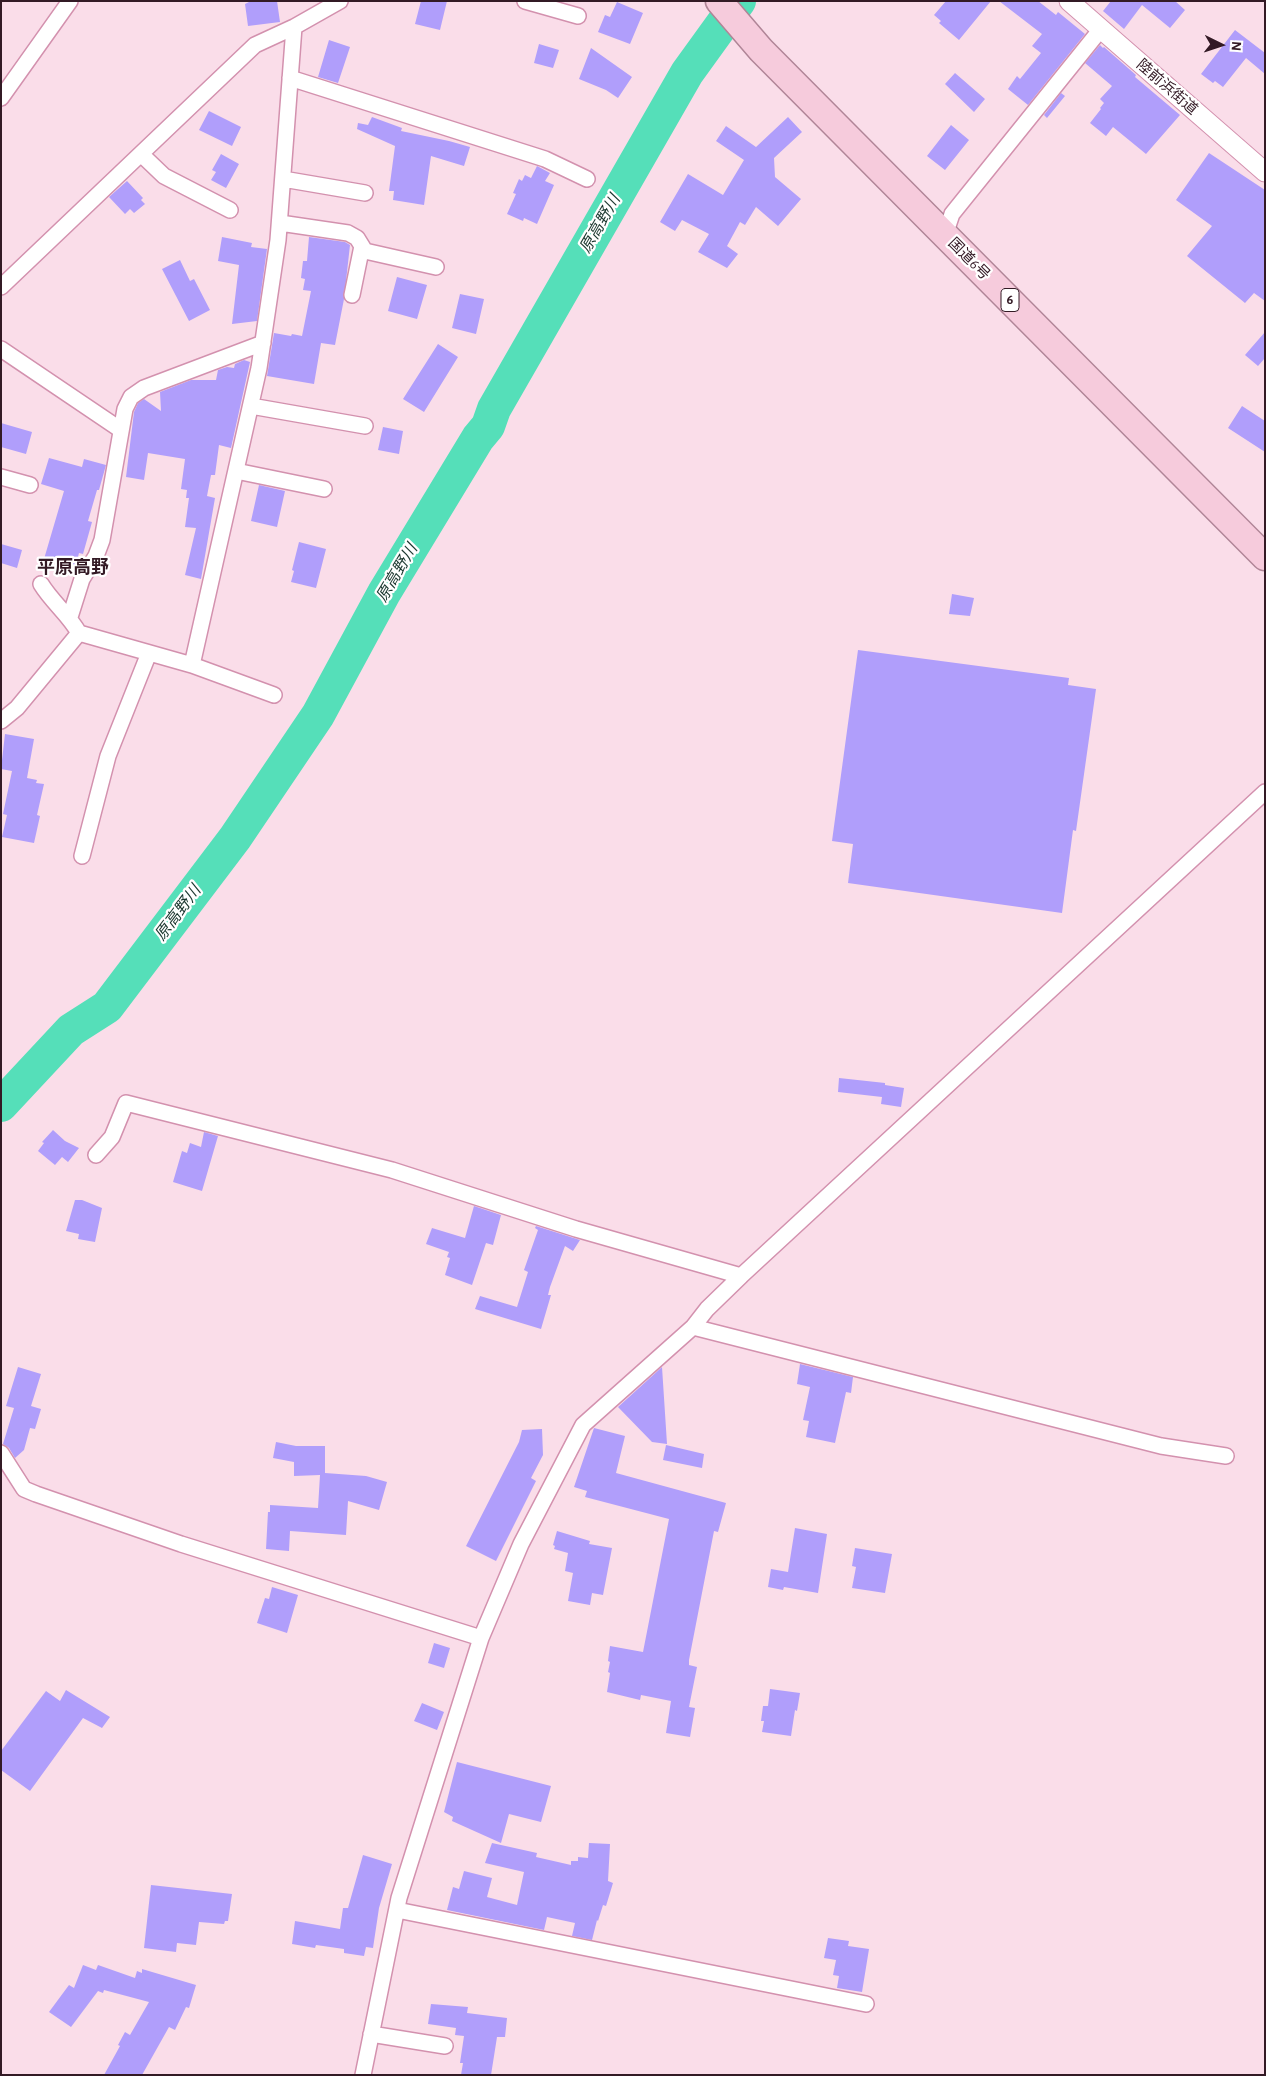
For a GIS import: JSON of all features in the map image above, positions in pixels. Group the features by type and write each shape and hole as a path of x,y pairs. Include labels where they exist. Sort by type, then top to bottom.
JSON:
{"highway":[{"name":"国道6号","path":"718,1 756,44 1265,557"}],"street":[{"path":"1,98 70,1"},
{"path":"1,287 255,45 294,28 340,1"},
{"path":"525,1 578,16"},
{"name":"陸前浜街道","path":"1069,1 1265,172"},
{"path":"192,665 251,406 263,342 280,223 294,28"},
{"path":"945,235 952,214 1101,29"},
{"path":"290,78 544,159 587,179"},
{"path":"140,154 164,176 230,210"},
{"path":"283,179 365,194"},
{"path":"280,223 348,233 357,238 365,251 436,267"},
{"path":"352,295 362,246"},
{"path":"70,617 82,579 96,556 102,540 124,409 131,398 144,388 263,342"},
{"path":"1,348 14,359 50,380 121,430"},
{"path":"251,406 365,426"},
{"path":"236,470 324,489"},
{"path":"1,477 30,486"},
{"path":"41,584 51,600 70,617 80,633 192,665 274,695"},
{"path":"1,721 17,708 80,633"},
{"path":"82,856 108,756 149,653"},
{"path":"363,2075 399,1898 481,1638 521,1544 583,1425 692,1327 707,1309 742,1276 1265,792"},
{"path":"96,1155 112,1137 126,1103 392,1170 576,1229 742,1276"},
{"path":"692,1327 1161,1446 1226,1456"},
{"path":"1,1453 24,1489 36,1494 181,1544 481,1638"},
{"path":"397,1910 866,2004"},
{"path":"372,2034 445,2046"}],"building":[{"path":"251,1 277,1 280,22 248,26 245,4"},
{"path":"421,1 447,1 440,30 415,24"},
{"path":"946,1 991,1 959,40 939,23 941,21 934,15"},
{"path":"999,1 1038,1 1056,15 1058,12 1085,34 1028,105 1008,89 1017,76 1020,79 1041,53 1032,46 1042,34"},
{"path":"1111,1 1175,1 1185,10 1170,28 1142,5 1124,29 1103,11"},
{"path":"617,2 643,13 630,44 598,32 605,15 610,17"},
{"path":"1235,30 1265,53 1265,74 1246,58 1223,87 1215,81 1213,83 1201,74"},
{"path":"329,40 350,47 338,83 318,77"},
{"path":"539,44 559,50 553,68 534,63"},
{"path":"1100,45 1180,115 1146,154 1113,127 1106,136 1090,123 1104,103 1100,99 1112,86 1085,63"},
{"path":"591,48 632,77 618,98 606,90 579,79"},
{"path":"955,73 985,99 974,112 945,84"},
{"path":"1061,93 1065,96 1047,118 1044,115"},
{"path":"209,111 241,127 232,146 199,130"},
{"path":"372,117 402,128 401,131 470,147 464,166 431,156 424,205 393,200 394,191 389,191 395,146 357,129 358,123 368,125"},
{"path":"788,117 802,132 774,158 775,177 801,199 778,226 756,207 745,225 740,222 727,246 738,254 727,268 698,252 709,234 682,220 675,231 660,222 688,174 723,195 744,160 716,141 726,126 756,147"},
{"path":"951,125 969,140 945,170 927,156"},
{"path":"1209,153 1265,190 1265,301 1254,293 1245,303 1187,256 1212,226 1176,200"},
{"path":"221,154 239,164 226,188 211,180 216,172 212,170"},
{"path":"537,166 550,173 545,181 554,185 537,224 524,218 523,221 507,214 516,194 513,193 519,179 522,181 525,175 531,178"},
{"path":"127,181 143,198 141,200 145,204 134,213 130,209 125,214 109,197"},
{"path":"222,237 252,243 251,247 267,249 257,321 232,324 239,265 218,261"},
{"path":"309,237 345,242 350,245 344,299 335,345 321,343 314,384 267,376 274,333 302,336 311,291 303,290 305,279 301,278 303,261 307,261"},
{"path":"180,260 190,281 194,279 210,310 189,321 162,269"},
{"path":"397,277 427,285 417,319 388,311"},
{"path":"460,294 484,299 476,334 452,328"},
{"path":"1265,332 1265,358 1258,366 1245,355"},
{"path":"438,344 458,357 424,412 403,399"},
{"path":"244,360 250,362 231,448 219,445 215,475 211,475 207,496 215,498 201,579 185,575 196,528 185,527 189,498 186,498 187,490 181,489 185,459 148,453 144,480 126,477 134,412 138,403 144,399 161,411 160,392 191,380 216,380 218,370 227,367 234,368 235,364"},
{"path":"1242,406 1265,421 1265,452 1228,428"},
{"path":"1,423 32,432 26,454 1,447"},
{"path":"383,427 403,431 399,454 378,450"},
{"path":"49,458 82,467 84,459 106,465 88,521 92,522 83,554 79,553 75,568 44,559 64,491 41,484"},
{"path":"259,485 285,491 277,527 251,521"},
{"path":"299,542 326,549 316,588 291,582"},
{"path":"1,544 22,550 17,568 1,563"},
{"path":"952,594 974,598 970,616 949,614"},
{"path":"858,650 1069,678 1068,685 1096,689 1076,831 1073,830 1062,913 848,883 853,844 832,841"},
{"path":"5,734 34,739 27,778 37,780 36,783 44,784 37,815 40,816 34,843 2,837 7,815 3,814 12,771 1,769"},
{"path":"839,1078 885,1083 885,1085 904,1088 901,1107 881,1104 882,1097 838,1092"},
{"path":"53,1130 65,1141 79,1148 68,1162 62,1157 55,1165 38,1151 44,1143 42,1142"},
{"path":"204,1132 218,1136 202,1191 173,1182 182,1151 187,1153 190,1143 201,1147"},
{"path":"75,1200 82,1200 102,1208 95,1242 78,1239 79,1234 66,1231"},
{"path":"474,1206 501,1215 493,1245 486,1243 472,1285 445,1275 450,1258 447,1257 449,1252 426,1244 432,1228 465,1238"},
{"path":"536,1226 580,1240 573,1251 565,1246 550,1287 548,1295 551,1295 541,1329 475,1309 480,1296 517,1307 528,1272 524,1270 538,1230 535,1228"},
{"path":"800,1364 853,1377 851,1393 846,1392 835,1443 806,1437 809,1421 803,1420 810,1387 797,1384"},
{"path":"18,1367 41,1374 31,1406 41,1409 35,1429 30,1428 24,1450 15,1458 9,1448 3,1444 14,1408 6,1406"},
{"path":"662,1367 667,1444 652,1442 618,1407"},
{"path":"594,1428 625,1436 616,1473 726,1503 718,1532 714,1531 689,1660 689,1665 697,1667 689,1707 695,1708 690,1737 666,1733 671,1701 641,1695 640,1700 607,1692 610,1673 608,1672 610,1662 608,1661 610,1646 643,1652 669,1519 585,1497 587,1491 574,1487"},
{"path":"542,1429 543,1455 531,1478 536,1481 496,1561 466,1546 519,1442 522,1430"},
{"path":"276,1442 296,1446 325,1446 325,1473 366,1476 387,1482 379,1510 348,1501 346,1535 290,1531 289,1551 266,1549 270,1505 318,1508 320,1475 294,1476 294,1462 273,1458"},
{"path":"666,1445 704,1454 702,1468 663,1460"},
{"path":"795,1528 827,1534 818,1593 784,1587 783,1590 768,1587 771,1569 788,1572"},
{"path":"557,1531 590,1541 589,1544 612,1548 603,1595 592,1593 590,1605 568,1601 573,1573 565,1571 568,1553 554,1549 555,1546 553,1545"},
{"path":"855,1548 892,1554 885,1593 852,1588 856,1567 852,1566"},
{"path":"272,1587 298,1595 287,1633 257,1623 265,1598 269,1599"},
{"path":"434,1643 450,1648 444,1668 428,1663"},
{"path":"770,1689 800,1693 791,1736 762,1732 764,1721 761,1721 763,1706 768,1706"},
{"path":"66,1690 110,1717 102,1728 83,1718 30,1791 1,1770 1,1751 46,1691 60,1701"},
{"path":"422,1703 444,1712 437,1730 414,1721"},
{"path":"457,1762 551,1786 541,1822 509,1814 501,1843 452,1821 453,1817 444,1812"},
{"path":"492,1843 537,1853 536,1857 571,1865 571,1861 578,1861 578,1857 588,1858 589,1843 610,1844 608,1881 613,1883 606,1906 603,1905 597,1920 592,1940 572,1936 575,1923 547,1917 544,1930 447,1910 453,1887 459,1889 464,1871 492,1878 487,1897 517,1905 524,1872 485,1863"},
{"path":"363,1855 392,1864 379,1908 373,1948 366,1947 364,1956 344,1953 344,1949 316,1945 315,1948 292,1944 295,1921 340,1929 343,1908 348,1908"},
{"path":"151,1885 232,1894 228,1921 225,1921 224,1924 199,1922 196,1945 177,1943 176,1952 144,1948"},
{"path":"828,1938 849,1941 848,1946 869,1949 862,1992 837,1988 839,1976 833,1975 836,1960 824,1958"},
{"path":"83,1965 96,1970 98,1965 135,1978 137,1971 142,1973 142,1969 196,1985 189,2008 186,2007 175,2030 169,2027 142,2075 104,2075 120,2046 118,2045 125,2032 130,2035 149,2002 104,1990 103,1993 98,1991 71,2027 49,2012 69,1985 74,1988"},
{"path":"431,2004 468,2007 467,2013 507,2018 505,2037 497,2037 491,2075 461,2075 463,2063 460,2063 464,2036 455,2035 456,2028 428,2024"}],"waterway":[{"name":"原高野川","path":"1,1105 71,1030 107,1007 235,838 318,715 384,593 478,438 488,426 494,409 687,73 739,1"}],"district":[{"name":"平原高野","path":"73,568"}]}
